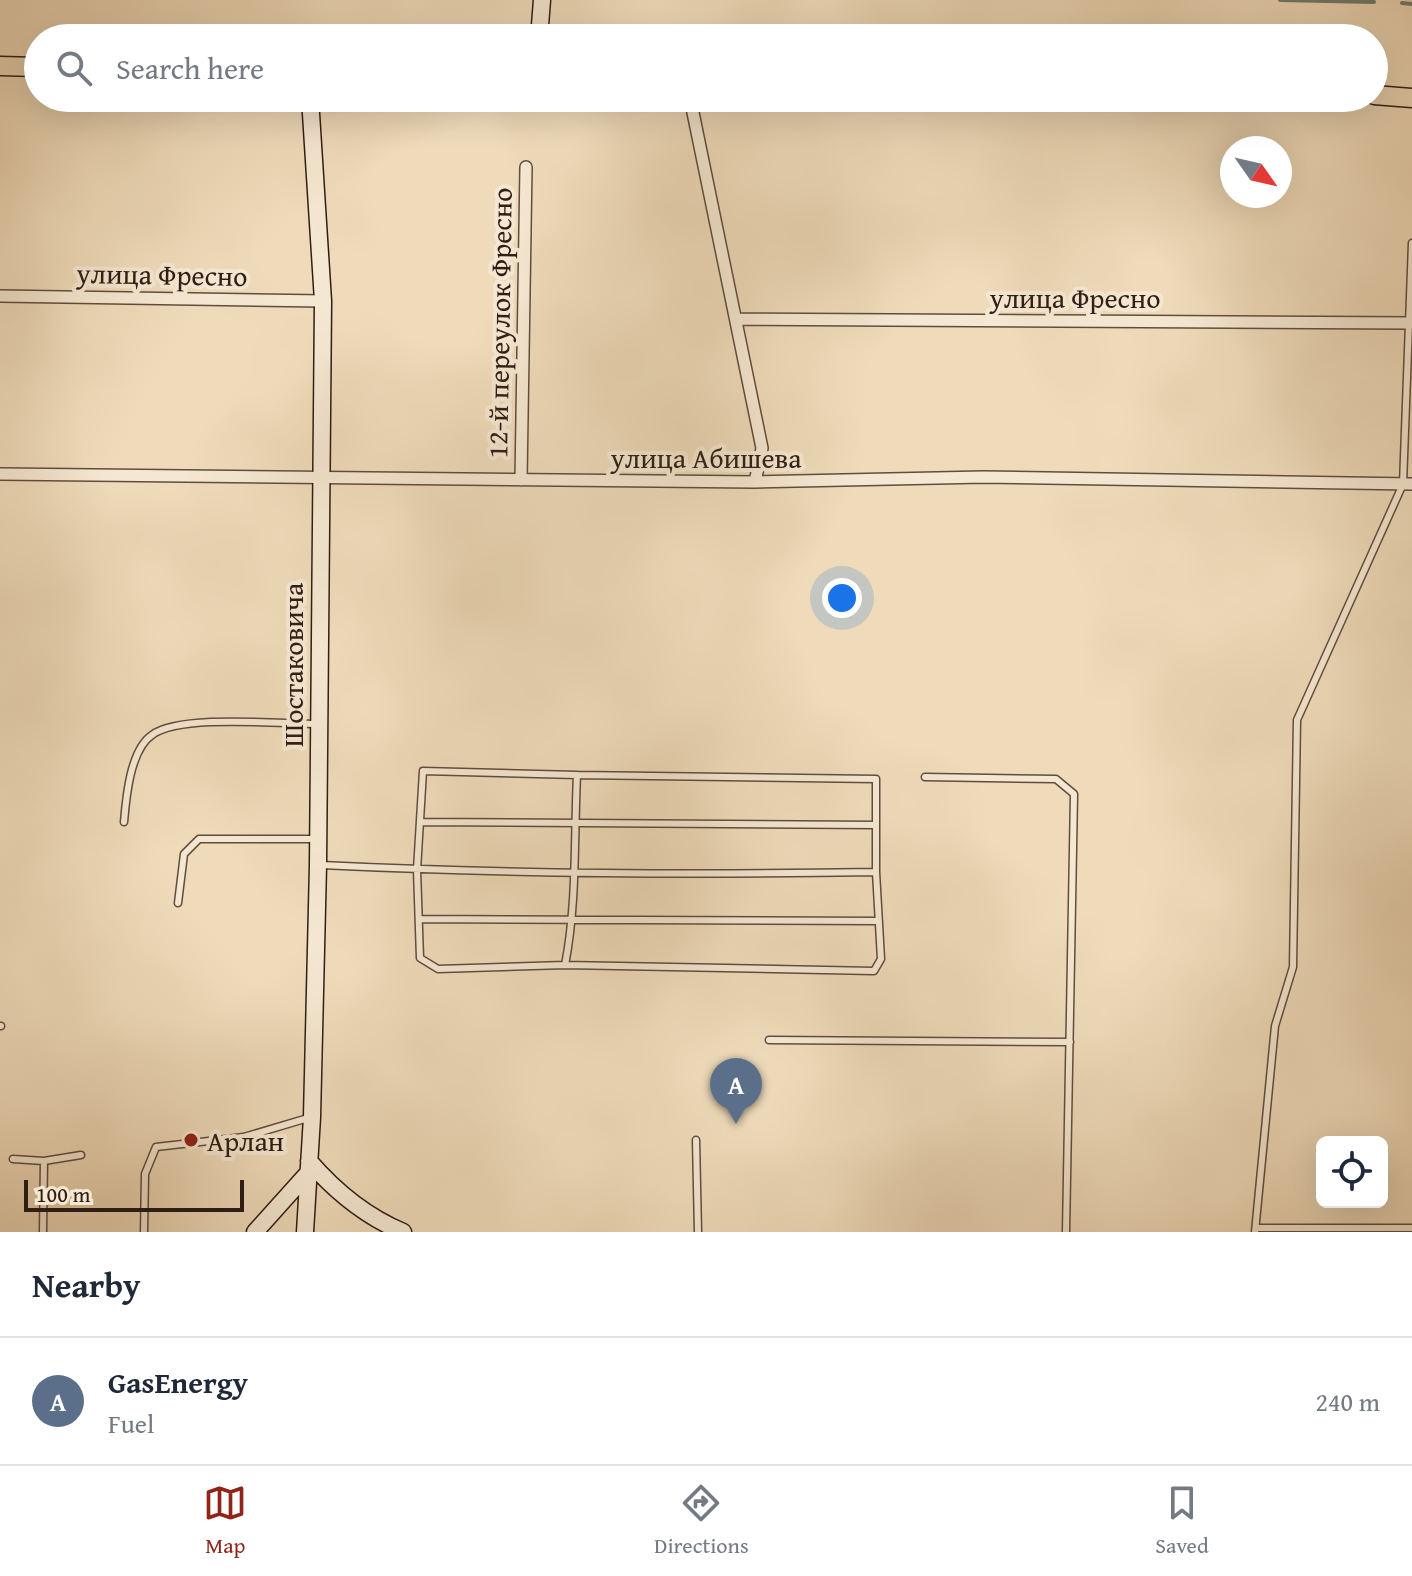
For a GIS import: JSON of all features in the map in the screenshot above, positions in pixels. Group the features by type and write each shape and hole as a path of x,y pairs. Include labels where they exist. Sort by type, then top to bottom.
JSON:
{"main road":[{"path":"0,66 24,67"},
{"path":"1388,96 1412,98"}],"street":[{"path":"541,24 542,0"},
{"name":"Шостаковича","path":"305,1232 312,1117 318,865 319,478 323,301 311,112"},
{"path":"693,112 738,319 762,448 755,482"},
{"name":"12-й переулок Фресно","path":"521,480 526,167"},
{"name":"улица Фресно","path":"0,296 323,301"},
{"name":"улица Фресно","path":"738,319 1411,323"},
{"name":"улица Абишева","path":"0,474 755,482 983,477 1407,484"},
{"path":"255,1232 309,1167 355,1203 403,1232"}],"lane":[{"path":"1412,243 1407,484 1297,720 1293,967 1275,1026 1256,1230 1412,1228"},
{"path":"124,822 127,779 150,736 179,723 318,724"},
{"path":"423,771 577,775 876,779 876,872 881,959 874,971 565,965 438,969 420,958 417,870 423,771"},
{"path":"565,965 575,918 571,872 577,775"},
{"path":"925,777 1056,779 1074,794 1066,1232"},
{"path":"420,822 876,825"},
{"path":"178,903 184,854 194,841 318,839"},
{"path":"318,865 571,872 876,872"},
{"path":"419,919 879,921"},
{"path":"769,1040 1070,1042"},
{"path":"144,1232 145,1174 156,1147 244,1137 312,1117"},
{"path":"696,1140 698,1232"},
{"path":"13,1159 44,1161 81,1155"},
{"path":"43,1232 44,1161"}],"waterway":[{"path":"1280,0 1374,2"},
{"path":"1402,3 1412,4"}],"place":[{"name":"GasEnergy","path":"736,1124"},
{"name":"Арлан","path":"191,1140"}]}
